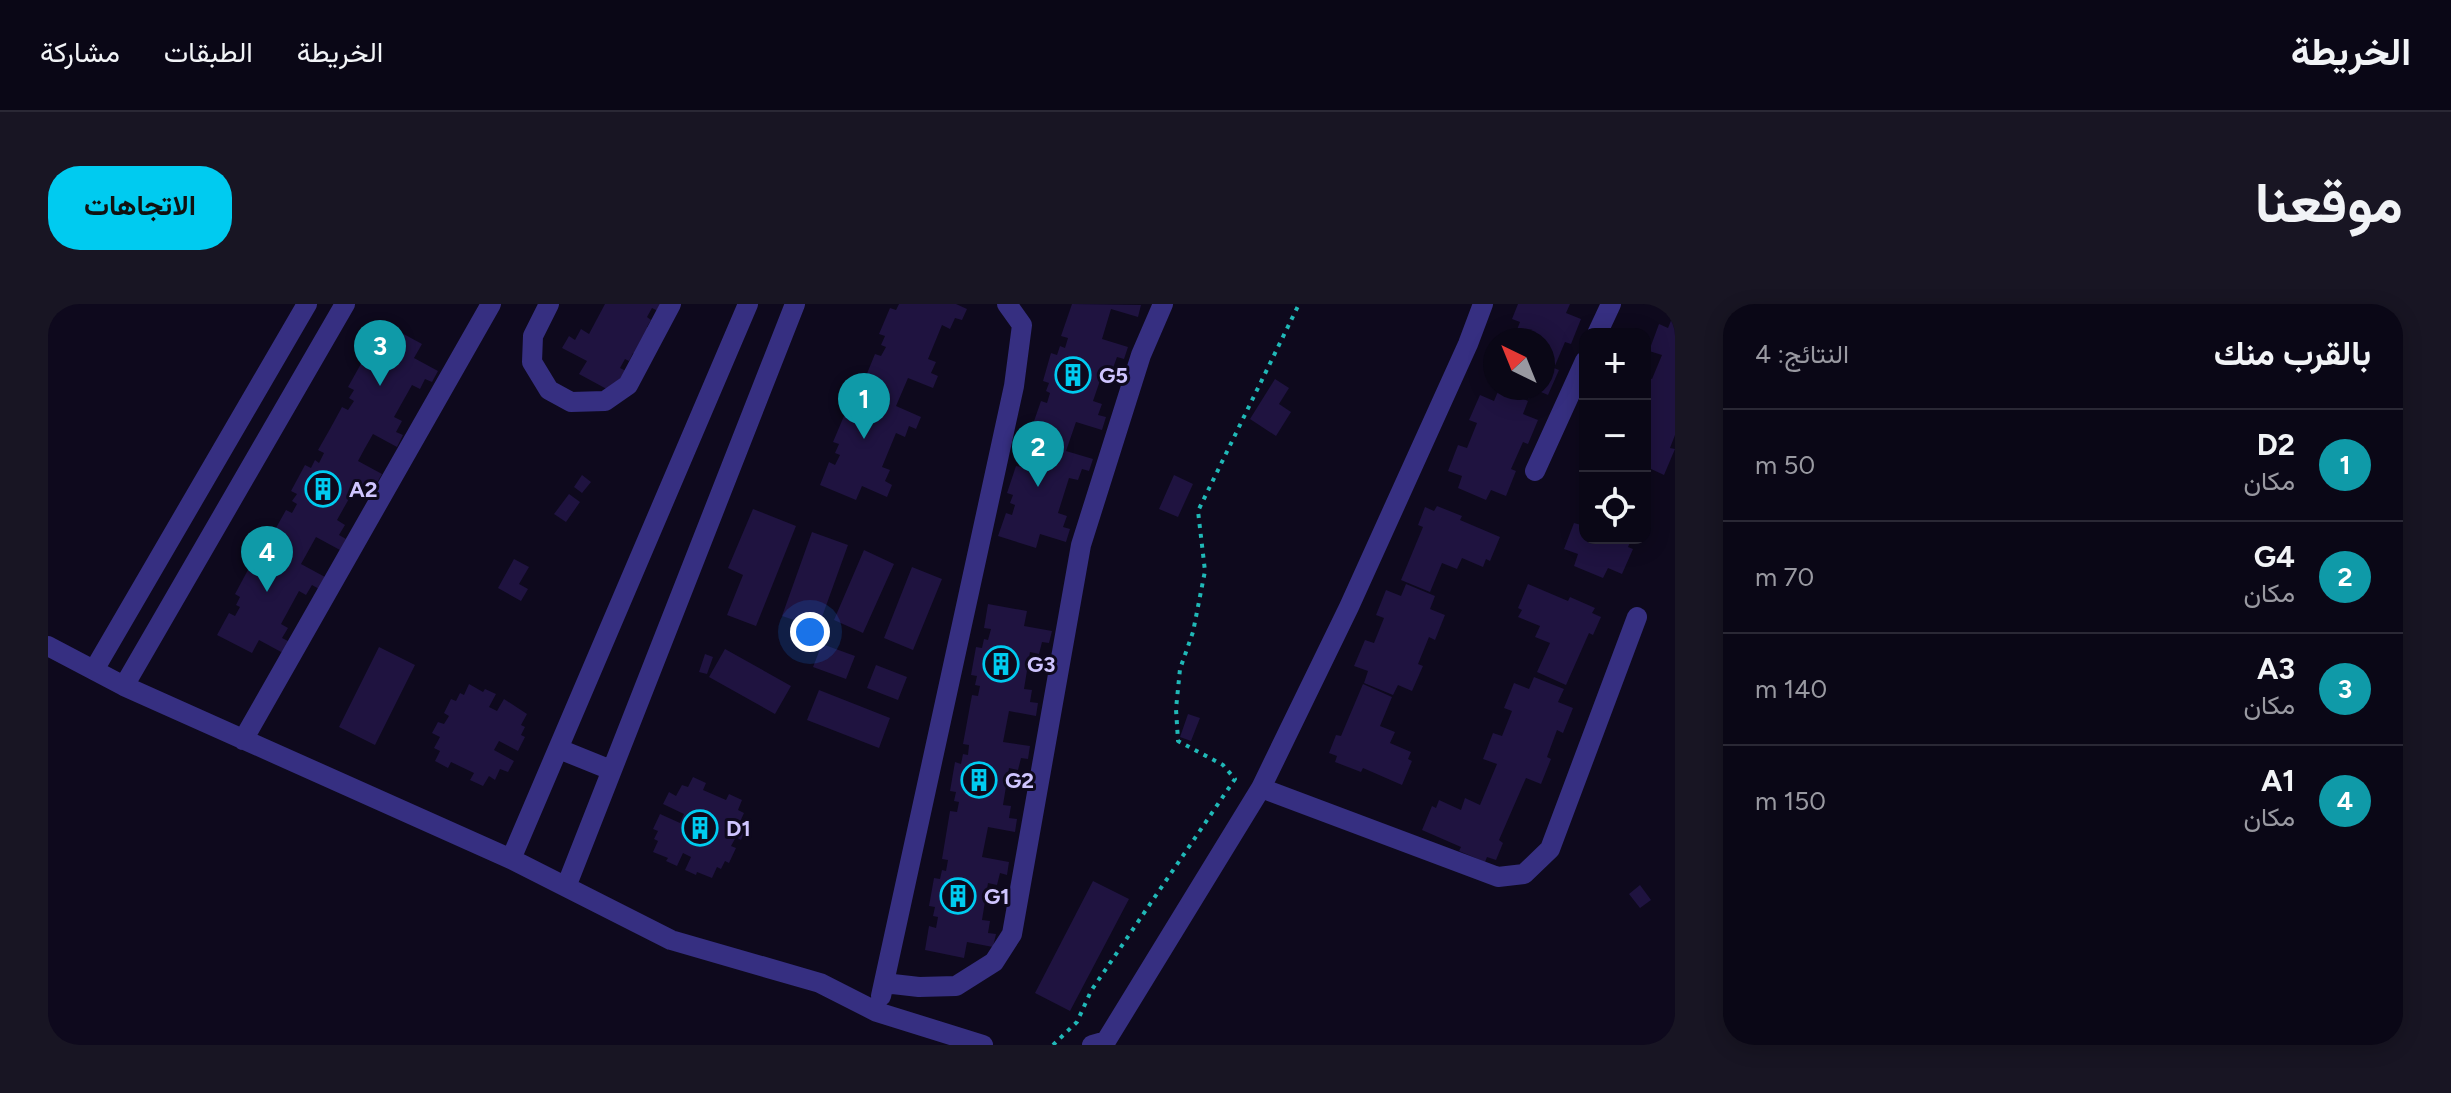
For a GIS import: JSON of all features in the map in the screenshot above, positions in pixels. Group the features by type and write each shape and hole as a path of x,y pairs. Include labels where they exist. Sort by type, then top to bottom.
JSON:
{"street":[{"path":"94,670 307,304"},
{"path":"124,686 345,304"},
{"path":"243,740 491,304"},
{"path":"549,304 533,336 532,362 549,390 571,402 605,401 628,385 671,304"},
{"path":"511,859 748,304"},
{"path":"566,887 795,304"},
{"path":"1007,304 1022,325"},
{"path":"877,1012 1014,386 1022,325 1032,304"},
{"path":"884,983 919,987 956,986 994,962 1012,934 1081,545 1141,355 1163,304"},
{"path":"1092,1045 1106,1041 1261,788 1349,607 1468,344 1483,304"},
{"path":"1600,328 1611,304"},
{"path":"1535,471 1579,374"},
{"path":"1261,788 1498,877 1524,874 1550,849 1637,617"},
{"path":"48,646 124,686 511,859 671,940 820,983 877,1012 983,1045"},
{"path":"559,749 611,770"}],"path":[{"path":"1053,1045 1077,1022 1091,991 1235,779 1223,765 1178,741 1176,709 1180,669 1193,632 1205,571 1198,511 1299,304"}],"building":[{"path":"605,304 662,304 658,311 652,308 647,317 651,320 647,327 653,331 639,356 633,353 629,361 625,359 620,368 626,371 614,393 579,374 587,361 562,348 569,336 575,340 581,329 589,334"},
{"path":"899,304 956,304 967,309 962,320 955,318 950,329 942,325 928,359 936,362 931,373 938,376 933,388 908,378 896,406 921,417 916,429 909,426 905,437 896,433 882,467 890,470 885,481 892,485 887,497 862,486 856,500 820,485 829,462 835,465 840,455 835,453 839,444 833,442 844,416 850,418 854,410 858,411 862,402 856,399 875,354 881,356 886,347 881,345 885,336 879,334 890,308 896,310"},
{"path":"1072,304 1141,305 1138,317 1111,309 1102,339 1128,347 1124,359 1117,357 1113,368 1105,366 1093,401 1102,404 1098,415 1106,417 1102,430 1076,422 1066,451 1093,459 1089,471 1082,469 1078,480 1069,478 1058,513 1067,516 1063,527 1070,529 1066,542 1040,534 1036,548 998,536 1006,513 1012,515 1015,505 1010,503 1013,495 1007,493 1016,466 1022,467 1025,459 1029,460 1032,450 1026,448 1033,424 1041,401 1047,403 1050,393 1046,391 1049,383 1043,381 1051,353 1057,355 1060,346 1065,348 1068,338 1061,336"},
{"path":"1518,304 1570,304 1566,313 1581,319 1571,344 1565,342 1555,366 1555,328 1518,328 1520,322 1512,319"},
{"path":"1675,311 1675,435 1670,448 1675,449 1664,475 1651,469 1651,379 1662,355 1651,352 1651,346 1659,324 1668,328"},
{"path":"387,325 422,344 414,358 438,371 432,382 425,379 420,389 412,385 394,417 402,421 396,432 403,435 397,447 373,434 365,448 358,461 382,474 375,486 369,482 363,492 355,488 337,520 345,525 339,535 346,539 340,550 316,537 301,564 325,577 319,589 312,585 306,595 299,591 281,624 288,628 282,638 290,642 283,653 259,640 252,653 217,635 229,613 235,616 240,607 236,605 240,597 235,594 249,568 254,571 258,564 263,566 268,556 262,553 286,510 292,513 297,504 292,501 297,494 291,491 305,465 311,468 315,460 319,463 324,453 318,450 342,407 348,410 354,401 349,398 354,390 348,387 362,362 367,365 372,357 376,359 381,350 375,347"},
{"path":"1275,379 1289,388 1279,404 1291,412 1276,436 1250,419"},
{"path":"1480,395 1483,400 1528,401 1523,414 1538,420 1528,444 1523,442 1511,469 1516,471 1506,496 1491,490 1486,500 1458,488 1462,476 1448,471 1458,445 1467,448 1477,423 1469,420"},
{"path":"582,475 591,482 582,493 574,487"},
{"path":"1174,475 1193,484 1178,517 1159,509"},
{"path":"569,494 580,502 566,522 554,514"},
{"path":"1437,506 1462,516 1460,520 1500,537 1490,561 1486,559 1483,567 1462,558 1457,569 1442,563 1430,592 1401,580 1423,527 1418,525 1425,507 1434,511"},
{"path":"753,509 796,526 756,626 727,615 743,575 728,568"},
{"path":"1574,523 1579,524 1579,544 1629,544 1628,547 1633,549 1622,574 1608,568 1603,578 1574,566 1578,554 1564,549"},
{"path":"812,532 848,545 818,628 782,616"},
{"path":"864,550 894,564 863,633 834,620"},
{"path":"514,559 529,567 519,584 528,589 521,601 498,588"},
{"path":"912,567 942,579 913,650 884,638"},
{"path":"1406,584 1435,596 1430,609 1445,615 1435,640 1429,637 1418,664 1423,666 1412,691 1398,685 1393,695 1364,683 1368,671 1354,666 1365,640 1374,643 1384,618 1376,615 1386,590 1401,596"},
{"path":"1528,584 1568,601 1570,597 1595,608 1592,613 1601,617 1593,635 1589,633 1566,685 1537,672 1550,643 1535,637 1540,626 1518,617 1522,610 1518,608"},
{"path":"988,604 1027,611 1024,626 1052,631 1049,643 1042,642 1039,654 1030,652 1024,689 1032,690 1030,702 1038,703 1036,716 1009,711 1003,742 1030,746 1028,759 1021,758 1018,770 1009,768 1003,805 1011,806 1009,818 1017,819 1015,832 988,827 982,857 1009,862 1007,875 1000,873 997,885 988,883 982,920 990,921 988,933 996,934 993,947 967,942 964,958 925,950 929,926 936,928 938,917 933,916 935,907 929,906 934,878 940,879 942,870 946,871 948,860 942,859 950,811 957,812 959,802 954,801 956,792 950,791 955,762 961,764 963,754 968,755 969,745 963,744 972,695 978,696 980,686 975,685 977,676 971,675 976,647 982,648 991,629 984,628"},
{"path":"822,644 855,656 846,679 813,667"},
{"path":"379,647 415,665 375,745 339,727"},
{"path":"725,649 791,686 775,714 709,677"},
{"path":"705,654 713,657 707,674 699,672"},
{"path":"876,665 907,677 898,700 867,688"},
{"path":"1534,677 1564,689 1558,702 1573,708 1563,733 1557,730 1547,757 1551,759 1541,784 1526,778 1499,840 1503,843 1496,860 1487,857 1485,862 1459,851 1461,847 1422,830 1432,806 1436,808 1439,800 1461,810 1465,798 1480,805 1497,764 1483,759 1493,733 1502,736 1512,711 1504,708 1514,683 1529,689"},
{"path":"469,684 483,692 485,689 496,694 489,707 497,711 504,699 527,714 521,725 525,727 521,735 525,737 518,751 499,741 494,750 514,761 508,772 500,769 495,780 489,776 483,786 470,780 474,773 451,762 448,768 435,761 440,751 434,748 440,737 432,733 438,722 444,724 449,716 444,713 451,699 456,701 460,693 464,695"},
{"path":"1363,684 1392,697 1380,726 1395,732 1390,743 1411,752 1408,759 1412,761 1402,785 1363,768 1361,772 1335,762 1337,756 1329,753 1336,735 1341,736"},
{"path":"819,690 890,718 879,748 807,720"},
{"path":"1188,714 1200,718 1191,741 1180,737"},
{"name":"D1","path":"693,777 706,783 703,790 726,800 729,794 742,800 738,810 744,813 739,824 746,828 741,840 736,837 731,846 736,848 729,863 725,861 721,869 717,867 712,878 685,870 691,857 683,853 677,866 653,852 658,831 653,829 660,814 680,823 684,814 663,804 669,792 676,796 682,785 688,787"},
{"path":"1093,881 1129,899 1070,1011 1035,993"},
{"path":"1640,885 1651,900 1640,908 1629,894"}],"place":[{"name":"G5","path":"1073,375"},
{"name":"A3","path":"380,386"},
{"name":"D2","path":"864,439"},
{"name":"G4","path":"1038,487"},
{"name":"A2","path":"323,489"},
{"name":"A1","path":"267,592"},
{"name":"G3","path":"1001,664"},
{"name":"G2","path":"979,780"},
{"name":"D1","path":"700,828"},
{"name":"G1","path":"958,896"}]}
